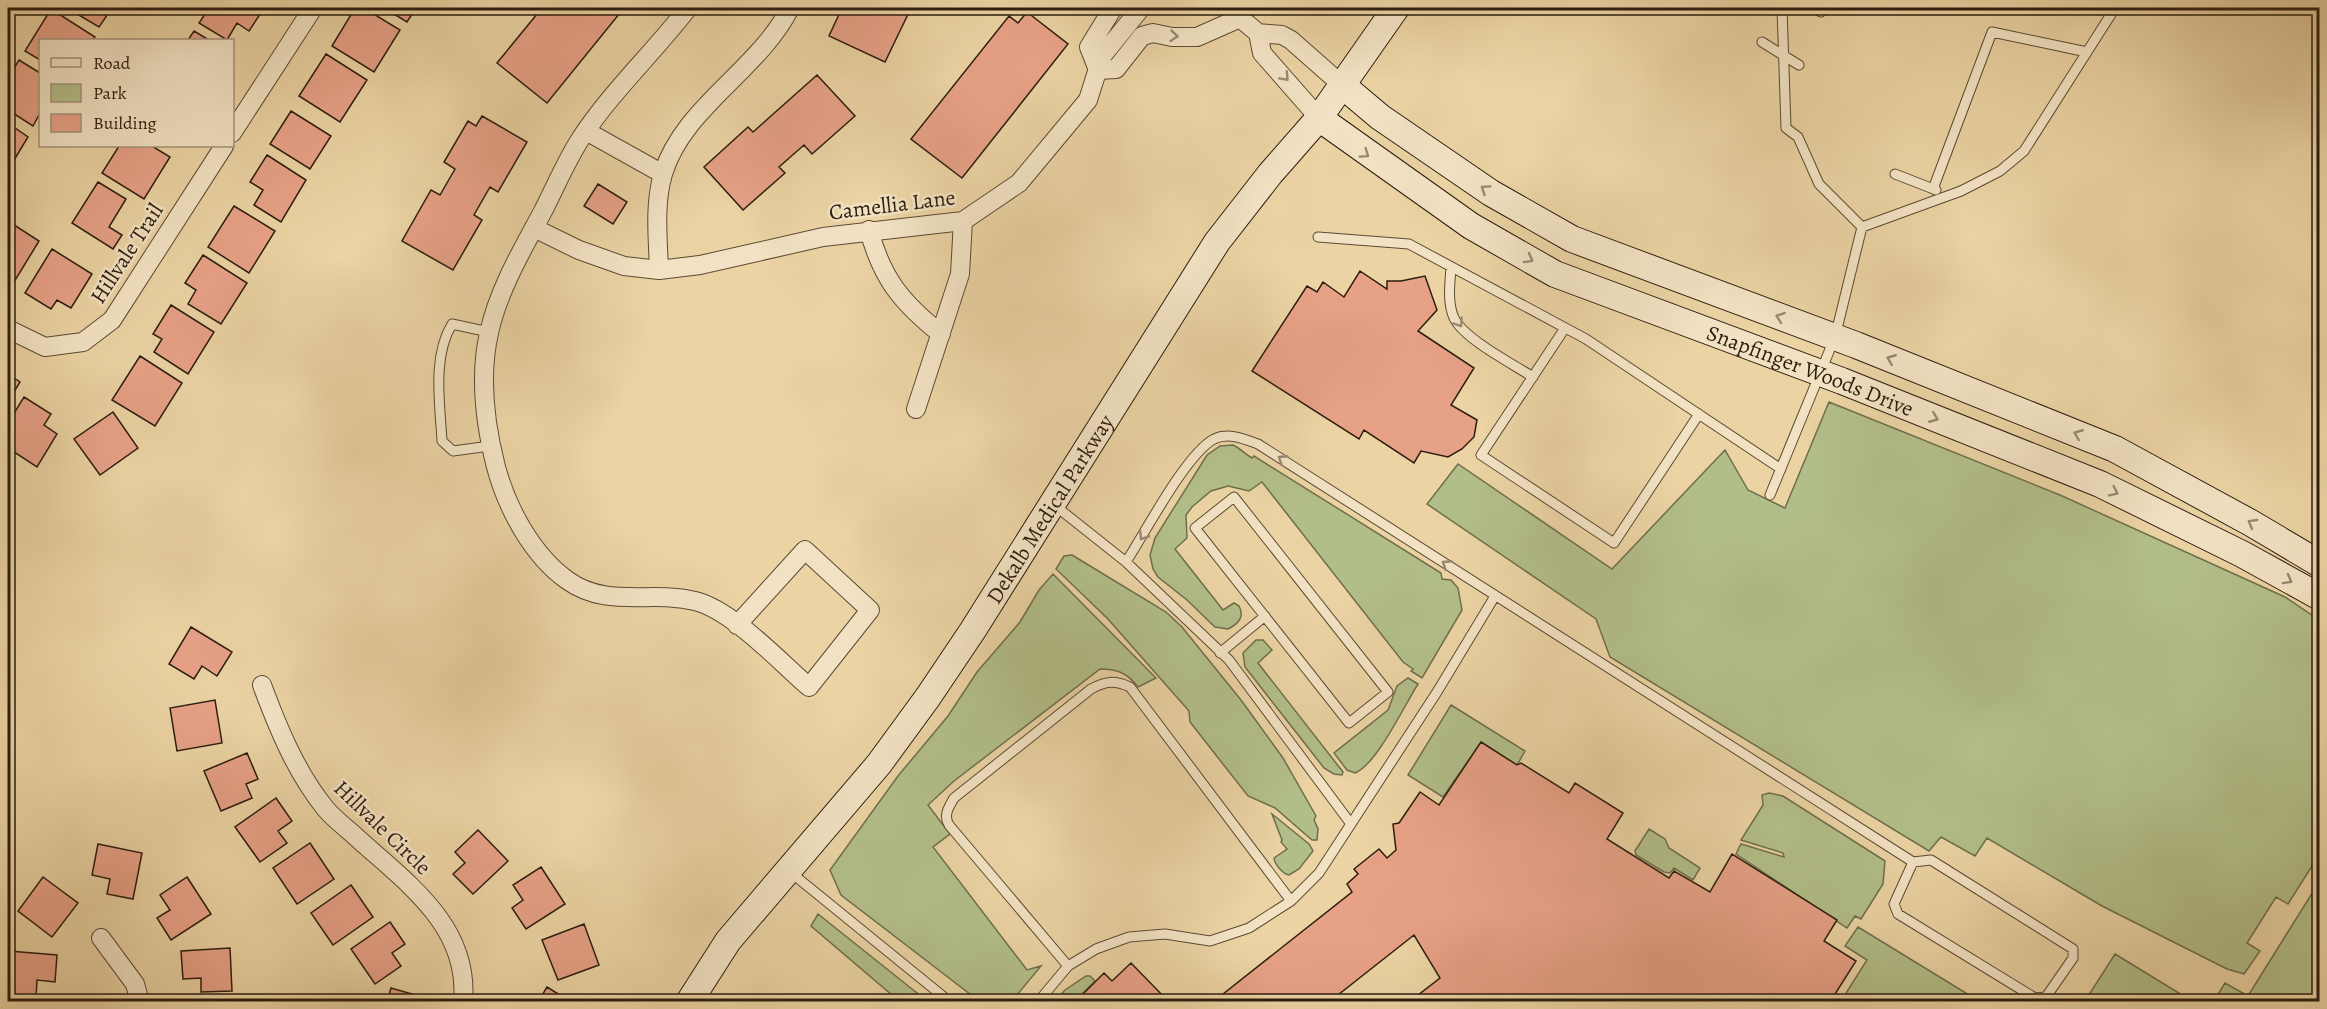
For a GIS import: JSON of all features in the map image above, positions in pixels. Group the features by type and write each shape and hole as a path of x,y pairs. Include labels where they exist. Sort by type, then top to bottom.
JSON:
{"main road":[{"name":"Dekalb Medical Parkway","path":"689,1002 728,941 879,764 928,697 973,630 1051,502 1217,242 1270,174 1319,118 1396,8"},
{"name":"Snapfinger Woods Drive","path":"1342,85 1380,117 1491,193 1572,239 1835,337 2115,449 2252,522 2319,564"},
{"name":"Snapfinger Woods Drive","path":"1319,118 1471,226 1556,274 1821,373 2100,484 2242,554 2319,597"}],"street":[{"path":"234,130 313,8"},
{"path":"688,8 586,131 534,228 504,289 489,332 484,408 490,446 502,488 522,528 545,560 568,581 594,594 619,599 657,597 693,600 717,608 809,687 870,610 805,550 737,625"},
{"path":"659,270 657,221 663,174 681,136 706,106 758,56 790,8"},
{"name":"Camellia Lane","path":"534,228 579,250 624,266 659,270 700,265 823,237 963,221 1019,183 1088,100 1102,56 1141,8"},
{"path":"1142,36 1112,9 1089,47 1098,70 1116,69 1142,36 1154,33 1172,37 1197,37 1234,13 1258,33 1282,34 1342,85"},
{"path":"1258,33 1262,53 1319,118"},
{"path":"586,131 663,174"},
{"name":"Hillvale Trail","path":"8,328 45,347 83,342 112,320 223,147"},
{"path":"916,409 960,274 963,221"},
{"path":"869,230 876,258 889,283 911,310 941,334"},
{"name":"Hillvale Circle","path":"262,685 278,727 309,786 321,802 431,906 453,940 465,980 463,1002"},
{"path":"101,938 135,984 140,1002"}],"lane":[{"path":"1782,8 1786,128 1798,137 1819,184 1862,227"},
{"path":"1862,227 1950,195 2000,171 2024,151 2115,8"},
{"path":"1933,189 1992,32 2087,52"},
{"path":"1762,42 1799,65"},
{"path":"1895,174 1950,195"},
{"path":"1770,495 1835,337 1862,227"},
{"path":"1317,237 1409,244 1565,328 1781,469"},
{"path":"1451,267 1449,299 1454,319 1466,333 1533,377"},
{"path":"489,332 453,324 445,337 439,382 442,441 453,451 490,446"},
{"path":"1565,328 1481,455 1614,543 1699,414"},
{"path":"1126,562 1192,459 1214,439 1233,435 1258,444 1913,862 1931,860 2073,949 2073,958 2046,997 2035,998 1898,914 1894,904 1913,862"},
{"path":"1233,497 1388,692 1349,723 1264,616 1195,528 1233,497"},
{"path":"1051,502 1126,562 1220,653 1351,824"},
{"path":"1038,1002 1068,966 1095,949 1129,937 1165,934 1210,940 1239,932 1291,901 1319,873 1495,596"},
{"path":"1220,653 1264,616"},
{"path":"1068,966 949,825 946,819 947,811 954,798 1091,689 1104,682 1116,681 1130,687 1291,901"},
{"path":"788,870 950,1002"}],"green space":[{"path":"1829,402 2060,495 2285,597 2319,620 2319,855 2288,904 2276,897 2247,943 2260,951 2244,974 2227,969 2102,906 1987,838 1975,856 1941,837 1929,851 1610,657 1596,619 1427,504 1458,464 1612,569 1725,450 1748,490 1785,508"},
{"path":"1233,445 1441,573 1442,579 1451,580 1458,588 1462,610 1422,678 1403,662 1262,482 1249,491 1228,486 1211,491 1186,515 1187,538 1175,549 1223,610 1234,603 1239,606 1241,617 1235,625 1228,629 1215,627 1187,600 1158,577 1153,569 1150,555 1155,538 1207,455 1220,446"},
{"path":"1072,555 1166,612 1182,627 1241,700 1283,758 1316,816 1314,820 1318,829 1317,840 1312,840 1275,808 1248,796 1190,722 1189,711 1108,619 1056,569 1064,556"},
{"path":"1053,574 1156,678 1138,687 1122,673 1100,669 954,781 928,805 950,834 933,847 1027,970 1041,966 1012,1001 979,1001 841,895 830,870 898,776 948,716 977,672 1020,622 1039,590"},
{"path":"1256,640 1263,640 1272,650 1258,663 1343,772 1342,775 1334,774 1324,768 1245,667 1243,653"},
{"path":"1408,678 1418,684 1381,747 1355,773 1347,770 1334,753 1388,710 1397,686"},
{"path":"1451,705 1525,751 1517,765 1481,742 1443,797 1408,775"},
{"path":"1769,793 1783,796 1885,861 1883,884 1861,919 1855,916 1847,928 1736,854 1741,844 1784,857 1783,853 1741,840 1763,805 1762,795"},
{"path":"1272,814 1309,844 1313,851 1299,869 1289,875 1282,871 1274,858 1287,849 1281,842"},
{"path":"1649,829 1665,839 1669,848 1700,868 1693,880 1674,868 1670,873 1664,872 1636,855 1635,851"},
{"path":"2319,882 2319,1001 2214,1001 2225,983 2248,996"},
{"path":"818,914 927,1001 899,1001 811,926"},
{"path":"1858,927 1979,1001 1841,1001 1867,960 1845,946"},
{"path":"2115,954 2192,1001 2085,1001"},
{"path":"1086,976 1090,976 1095,981 1079,997 1084,1001 1055,1001 1065,990"}],"building":[{"path":"67,8 112,8 99,27"},
{"path":"209,8 264,8 249,31 237,23 228,39 199,23"},
{"path":"355,8 364,8 400,30 374,72 332,46"},
{"path":"384,8 416,8 407,22"},
{"path":"542,8 624,8 547,103 497,63"},
{"path":"842,8 911,8 885,62 829,36"},
{"path":"51,9 95,37 94,39 39,39 39,59 25,51"},
{"path":"1027,12 1068,44 962,178 911,139 1009,16 1018,23"},
{"path":"194,31 207,39 189,39"},
{"path":"326,54 367,80 340,122 299,96"},
{"path":"19,60 39,72 39,115 33,126 8,110 8,78"},
{"path":"817,75 855,116 812,154 804,145 779,167 785,173 743,210 704,167 748,127 753,132"},
{"path":"291,111 331,136 310,169 270,144"},
{"path":"482,116 527,142 498,192 490,187 474,215 482,220 453,270 402,241 431,190 440,195 455,169 444,162 468,121 476,126"},
{"path":"8,123 28,137 8,170"},
{"path":"118,147 154,147 170,157 144,199 102,173"},
{"path":"267,155 306,180 281,222 254,205 263,190 250,182"},
{"path":"98,182 126,199 109,227 122,235 113,249 72,223"},
{"path":"598,184 627,202 613,224 584,206"},
{"path":"234,206 275,231 249,273 208,247"},
{"path":"8,221 39,241 14,282 8,278"},
{"path":"52,249 92,274 71,308 57,300 51,309 25,293"},
{"path":"203,255 247,283 221,324 188,304 196,290 185,283"},
{"path":"1360,271 1387,289 1387,281 1401,281 1425,276 1437,310 1418,331 1474,368 1451,405 1477,420 1474,437 1462,449 1448,457 1421,451 1414,463 1364,430 1359,439 1252,371 1307,286 1317,292 1323,282 1344,297"},
{"path":"171,305 214,332 188,374 154,352 162,339 153,334"},
{"path":"140,356 182,383 155,426 112,400"},
{"path":"8,374 20,382 8,402"},
{"path":"24,397 51,414 44,425 57,434 37,467 8,448 8,423"},
{"path":"113,412 138,448 100,475 74,439"},
{"path":"191,627 232,652 217,676 202,666 194,679 169,664"},
{"path":"215,700 222,743 177,751 170,708"},
{"path":"1481,742 1517,765 1521,763 1569,793 1575,783 1623,813 1607,839 1669,878 1674,871 1710,892 1732,854 1837,920 1824,941 1856,961 1830,1002 1556,1002 1549,997 1543,1002 1409,1002 1440,978 1414,935 1329,1002 1213,1002 1352,892 1347,884 1358,874 1354,869 1379,849 1387,858 1396,850 1393,824 1399,823 1420,792 1439,805"},
{"path":"247,753 258,779 246,784 252,798 221,811 204,771"},
{"path":"276,798 292,821 278,831 287,843 260,862 235,827"},
{"path":"478,830 508,861 473,894 453,874 465,863 455,852"},
{"path":"310,843 334,879 297,904 273,868"},
{"path":"98,844 142,853 133,899 107,894 110,879 92,875"},
{"path":"541,867 565,904 526,929 512,908 523,900 513,885"},
{"path":"43,877 78,903 52,937 18,911"},
{"path":"187,877 211,914 171,940 157,918 170,910 160,895"},
{"path":"351,885 373,917 333,945 311,913"},
{"path":"390,922 405,944 392,953 401,966 375,984 351,949"},
{"path":"584,924 599,965 558,980 542,940"},
{"path":"230,948 232,991 201,992 201,978 183,979 181,951"},
{"path":"9,951 57,955 55,982 37,980 36,997 8,994"},
{"path":"1131,963 1167,1000 1165,1002 1085,1002 1080,997 1104,973 1112,981"},
{"path":"547,987 571,1002 538,1002"},
{"path":"391,988 436,1001 387,1002"}]}
